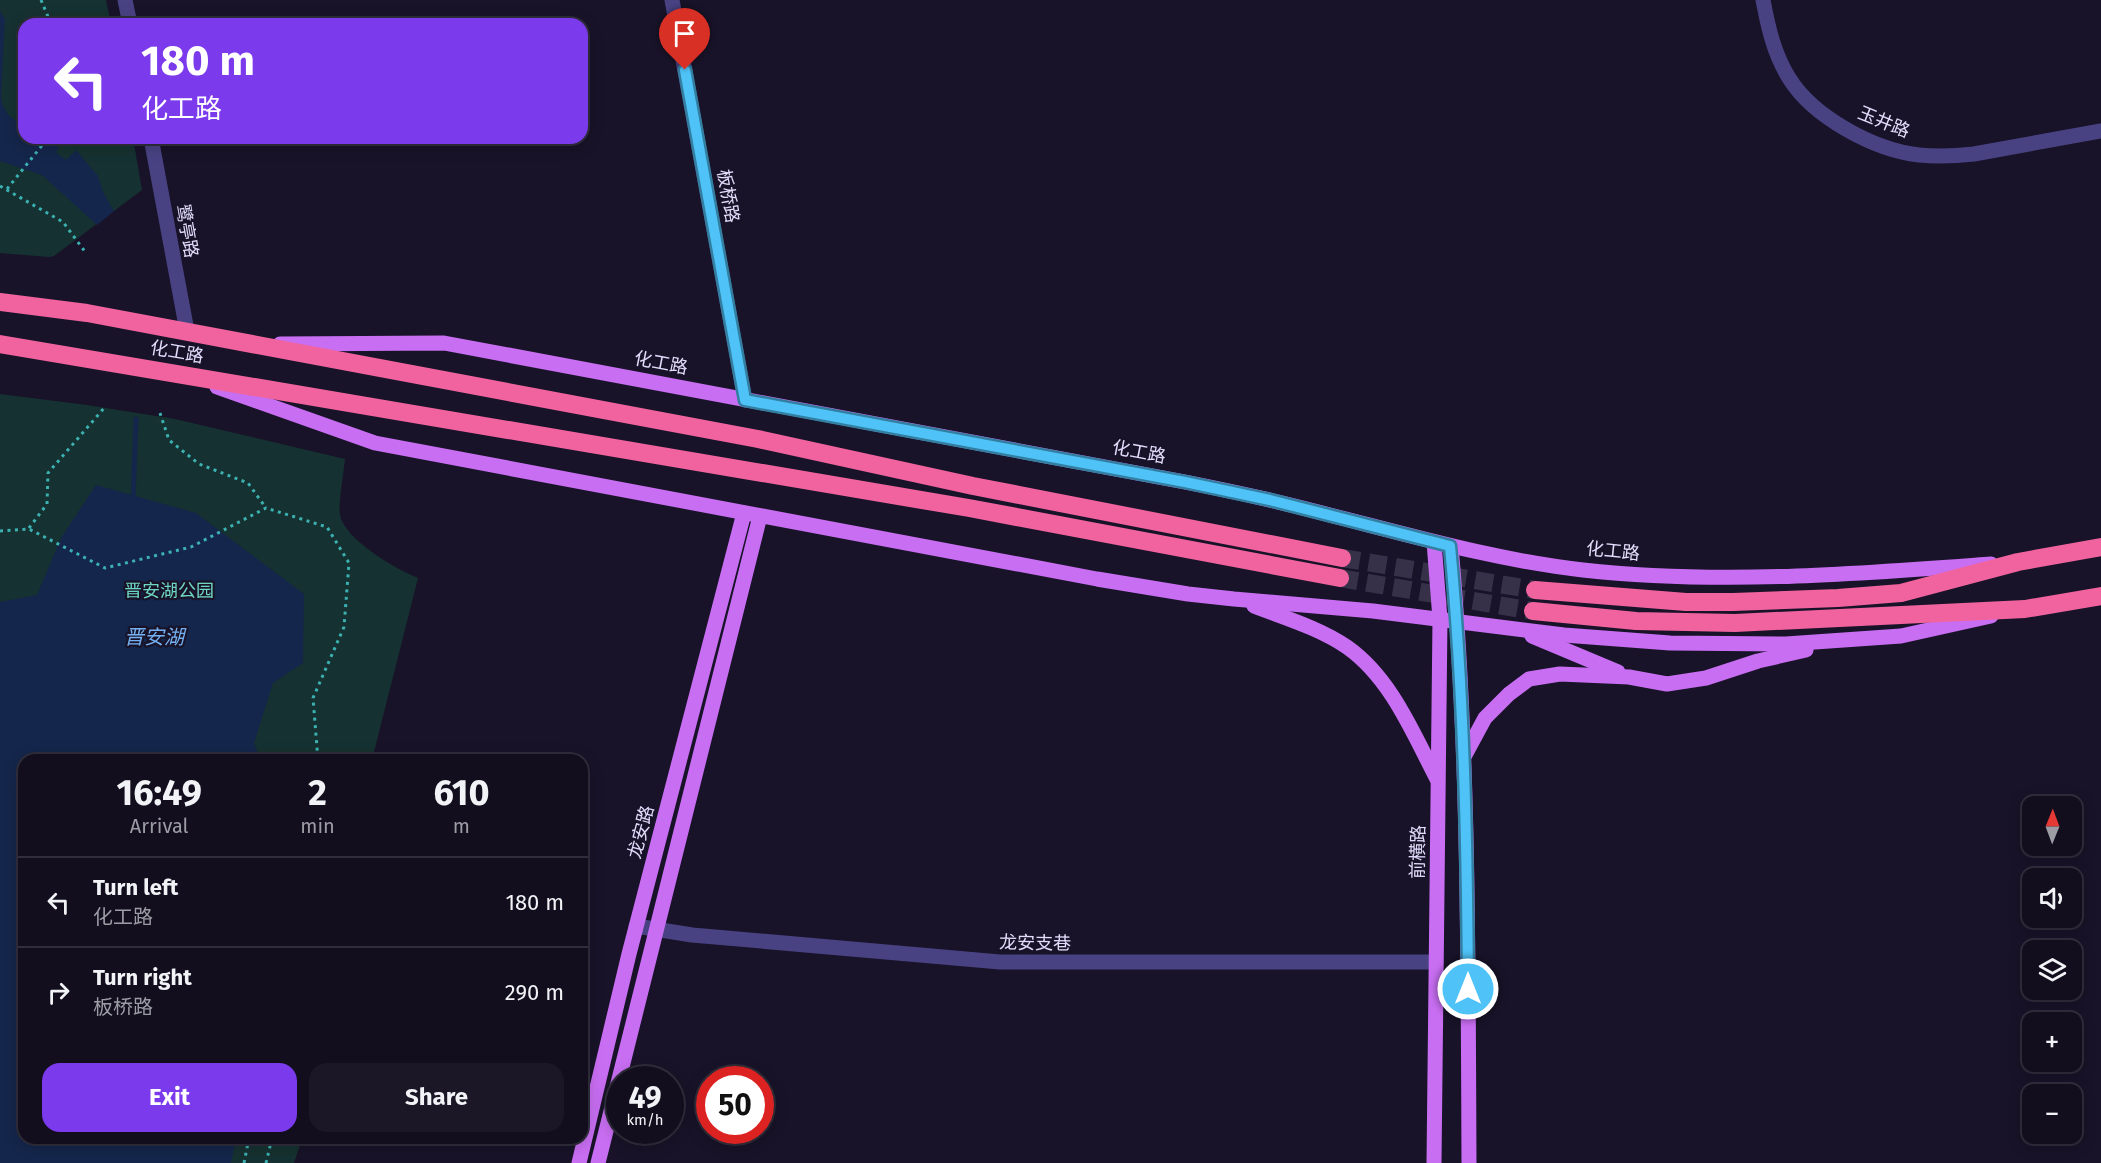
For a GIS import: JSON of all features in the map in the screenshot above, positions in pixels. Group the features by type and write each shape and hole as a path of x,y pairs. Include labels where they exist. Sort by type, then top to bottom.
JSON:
{"highway":[{"name":"化工路","path":"0,302 87,313 187,331 758,439 973,486 1342,558"},
{"name":"化工路","path":"0,344 969,508 1340,578"},
{"name":"化工路","path":"1535,590 1686,602 1838,598 1901,593 2018,562 2101,547"},
{"path":"1533,611 1636,621 1735,623 2025,609 2101,596"}],"main road":[{"name":"化工路","path":"253,344 444,343 1185,482 1450,546 1582,569 1647,576 1801,577 2018,562"},
{"path":"183,374 375,443 1108,581 1234,599 1440,619 1516,630 1670,643 1786,644 1901,636 2025,609"},
{"name":"龙安路","path":"588,1126 636,926 744,513"},
{"path":"598,1163 760,516"},
{"name":"前横路","path":"1434,542 1440,619 1434,1163"},
{"path":"1450,546 1465,755 1469,1163"},
{"path":"1234,599 1309,627 1339,642 1362,659 1375,673 1400,709 1439,782"},
{"path":"1516,630 1629,677"},
{"path":"1465,755 1485,718 1509,694 1529,679 1560,674 1629,677 1667,684 1706,678 1758,661 1846,640"},
{"name":"龙安路","path":"579,1163 584,1144"}],"street":[{"path":"125,0 129,18"},
{"name":"板桥路","path":"672,0 745,400"},
{"name":"玉井路","path":"1763,0 1772,41 1783,66 1798,90 1828,117 1886,148 1918,155 1955,156 2101,131"},
{"name":"鹭亭路","path":"152,144 187,331"},
{"name":"龙安支巷","path":"636,926 692,935 1000,962 1436,962"}],"path":[{"path":"41,0 48,18"},
{"path":"7,189 43,144"},
{"path":"0,186 63,222 86,253"},
{"path":"28,529 47,504 48,473 105,407"},
{"path":"160,413 169,440 199,464 248,483 266,508 327,527 349,563 344,627 314,698 318,754"},
{"path":"0,531 28,529 105,568 191,547 266,508"},
{"path":"244,1163 248,1144"},
{"path":"266,1163 271,1144"}],"green space":[{"path":"0,0 106,0 110,18 18,18 18,144 134,144 142,190 54,256 0,253"},
{"name":"晋安湖公园","path":"0,394 175,419 345,459 340,496 340,515 344,525 361,544 397,568 418,578 374,754 18,754 18,1144 300,1144 294,1163 0,1163"}],"water":[{"path":"0,11 5,19 1,98 6,112 18,122 18,144 53,144 59,148 56,152 66,160 76,150 98,176 103,192 114,211 97,225 42,175 0,161"},
{"name":"晋安湖","path":"96,485 196,513 304,594 303,663 273,683 254,743 258,754 18,754 18,1144 235,1144 231,1163 0,1163 0,602 37,595 61,538"}],"waterway":[{"path":"133,502 136,419"}],"tunnel":[{"path":"1342,558 1535,590"},
{"path":"1340,578 1533,611"}],"route":[{"path":"685,70 745,400 1185,482 1270,500 1450,546 1459,644 1465,755 1468,989"}]}
